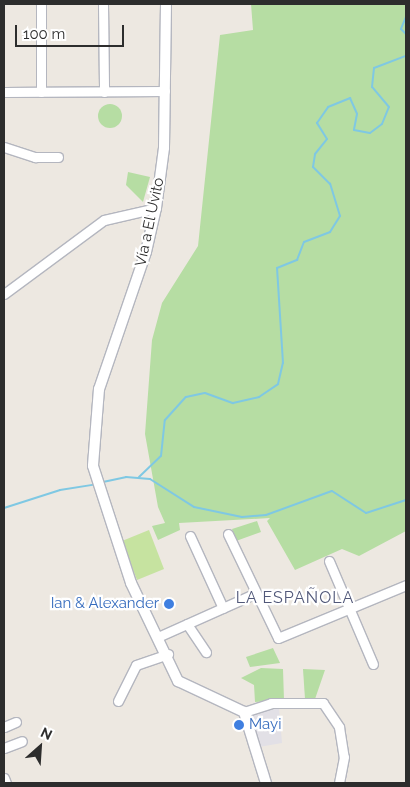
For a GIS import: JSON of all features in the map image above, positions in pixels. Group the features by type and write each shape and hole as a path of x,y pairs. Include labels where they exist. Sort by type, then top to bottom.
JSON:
{"street":[{"path":"41,4 41,92"},
{"path":"103,4 104,92"},
{"name":"Vía a El Uvito","path":"166,4 164,148 156,208 146,252 110,346 99,389 92,466 98,492 131,583 160,636 178,681 244,712"},
{"path":"4,92 165,92"},
{"path":"4,148 35,157 58,156"},
{"path":"4,294 104,220 156,208"},
{"path":"228,534 278,638 406,585"},
{"path":"190,536 223,608"},
{"path":"329,561 373,664"},
{"path":"160,636 256,593"},
{"path":"187,624 206,652"},
{"path":"118,701 136,665 168,654"},
{"path":"266,783 244,712 271,703 323,703 339,727 344,757 339,783"},
{"path":"4,727 16,722"},
{"path":"4,748 22,742"},
{"path":"4,778 6,783"}],"shaded area":[{"path":"279,708 282,743 259,747 249,715"}],"green space":[{"path":"251,4 406,4 406,531 359,556 342,549 295,570 267,521 270,518 179,523 180,530 158,540 152,526 165,523 158,507 145,434 152,340 162,303 198,246 220,35 253,30"},
{"path":"110,104 115,105 121,111 121,121 115,127 110,128 105,127 99,121 98,116 99,111 105,105"},
{"path":"128,172 150,177 143,202 126,185"},
{"path":"257,521 261,532 236,541 232,529"},
{"path":"149,530 164,569 137,580 122,541"},
{"name":"LA ESPAÑOLA","path":"273,648 280,663 250,667 246,657"},
{"path":"261,668 283,669 284,700 255,702 254,685 241,678"},
{"path":"303,669 325,670 315,699 305,699"}],"waterway":[{"path":"406,17 401,29 406,34"},
{"path":"139,477 161,456 165,420 186,397 205,393 233,403 259,397 278,384 283,363 277,268 297,260 304,242 330,232 340,216 330,184 313,167 315,154 327,139 317,123 328,107 350,98 357,114 354,130 370,133 382,124 389,107 372,87 374,68 406,56"},
{"path":"103,482 126,477 150,479 194,507 242,517 266,515 332,491 366,513 406,500"},
{"path":"4,508 60,490 96,484"}],"place":[{"name":"Ian & Alexander","path":"169,604"},
{"name":"Mayi","path":"239,725"}],"district":[{"name":"LA ESPAÑOLA","path":"295,598"}]}
